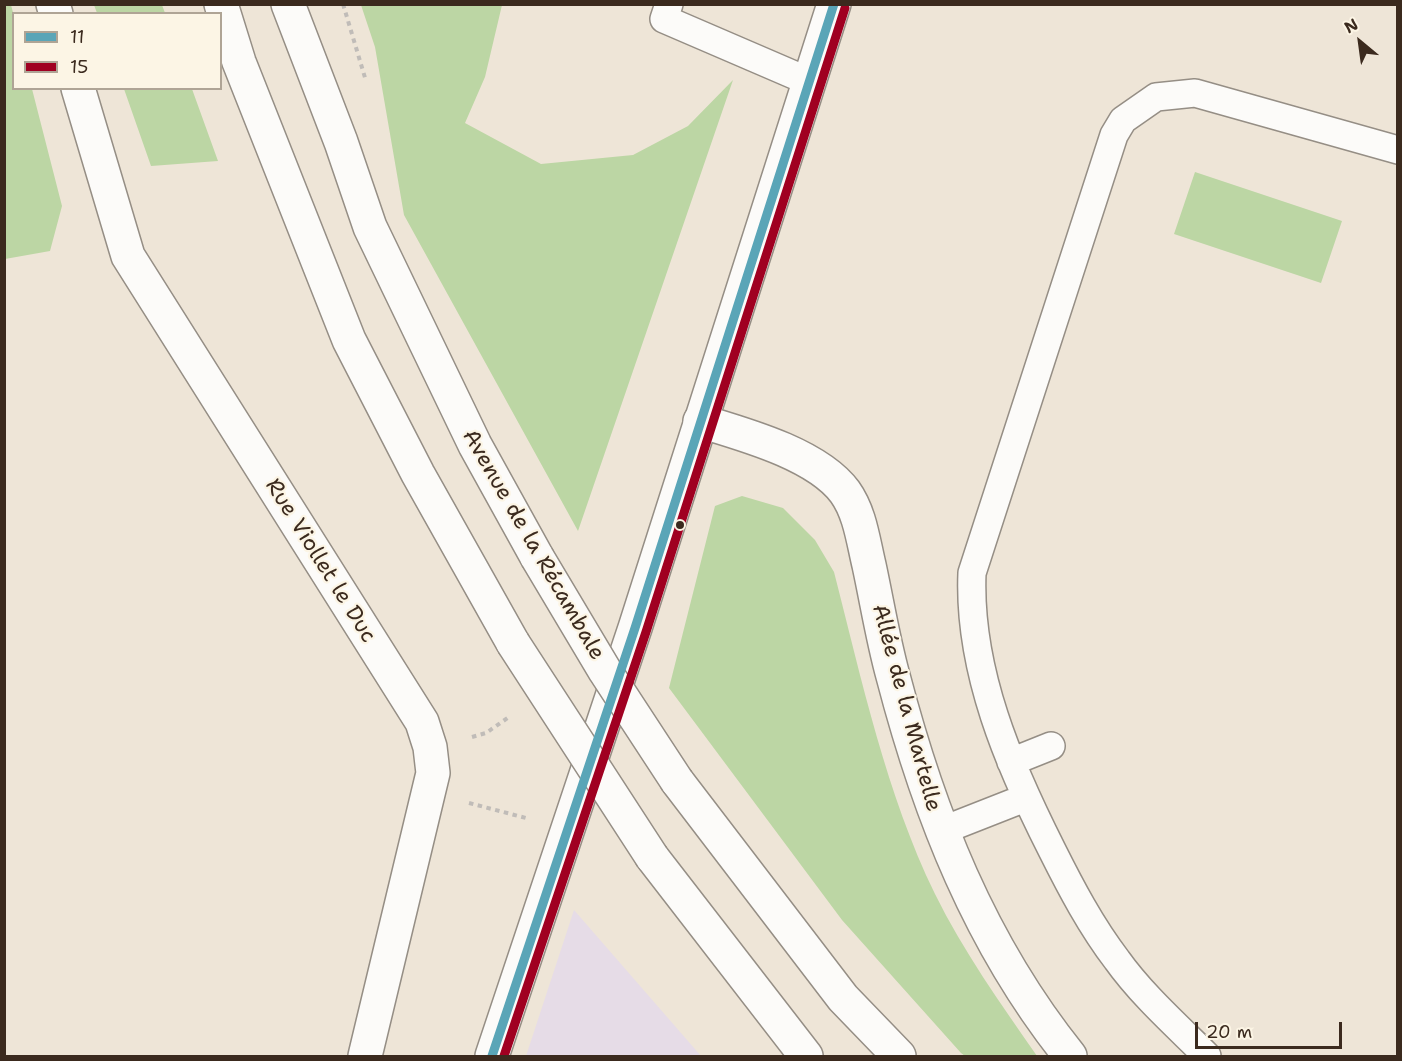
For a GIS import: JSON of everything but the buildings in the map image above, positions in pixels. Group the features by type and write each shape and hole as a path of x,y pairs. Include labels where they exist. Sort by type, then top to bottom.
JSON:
{"street":[{"path":"221,4 239,62 349,340 418,474 513,643 580,751 652,857 801,1052"},
{"name":"Avenue de la Récambale","path":"288,4 341,142 370,227 475,445 537,557 605,671 677,781 843,998 899,1056"},
{"path":"492,1056 834,4"},
{"name":"Rue Viollet le Duc","path":"79,90 128,256 422,722 430,747 433,772 365,1056"},
{"name":"Allée de la Martelle","path":"700,421 803,458 844,491 858,517 892,674 915,755 941,831 994,945 1053,1035 1070,1056"}],"lane":[{"path":"669,4 664,19 808,81"},
{"path":"1207,1056 1118,962 1086,915 1025,798 1000,734 977,650 971,606 972,573 1111,144 1123,120 1156,97 1195,93 1398,150"},
{"path":"1011,762 1050,746"},
{"path":"941,831 1025,798"}],"path":[{"path":"428,792 567,829"}],"shaded area":[{"path":"574,910 701,1056 526,1056"}],"green space":[{"path":"4,5 11,5 13,12 12,90 32,90 62,206 50,251 5,259"},
{"path":"94,5 162,5 165,12 97,12"},
{"path":"361,5 502,5 485,77 465,123 541,164 633,155 688,126 733,80 578,531 404,215 375,47"},
{"path":"124,90 192,90 218,161 151,166"},
{"path":"1195,172 1342,221 1321,283 1174,234"},
{"path":"742,496 783,508 815,540 834,572 877,736 902,816 918,856 958,936 1037,1056 965,1056 961,1053 842,920 669,688 715,506"}],"transit line":[{"name":"11","path":"492,1056 635,628 834,4"},
{"name":"15","path":"504,1056 646,632 845,8"}]}
